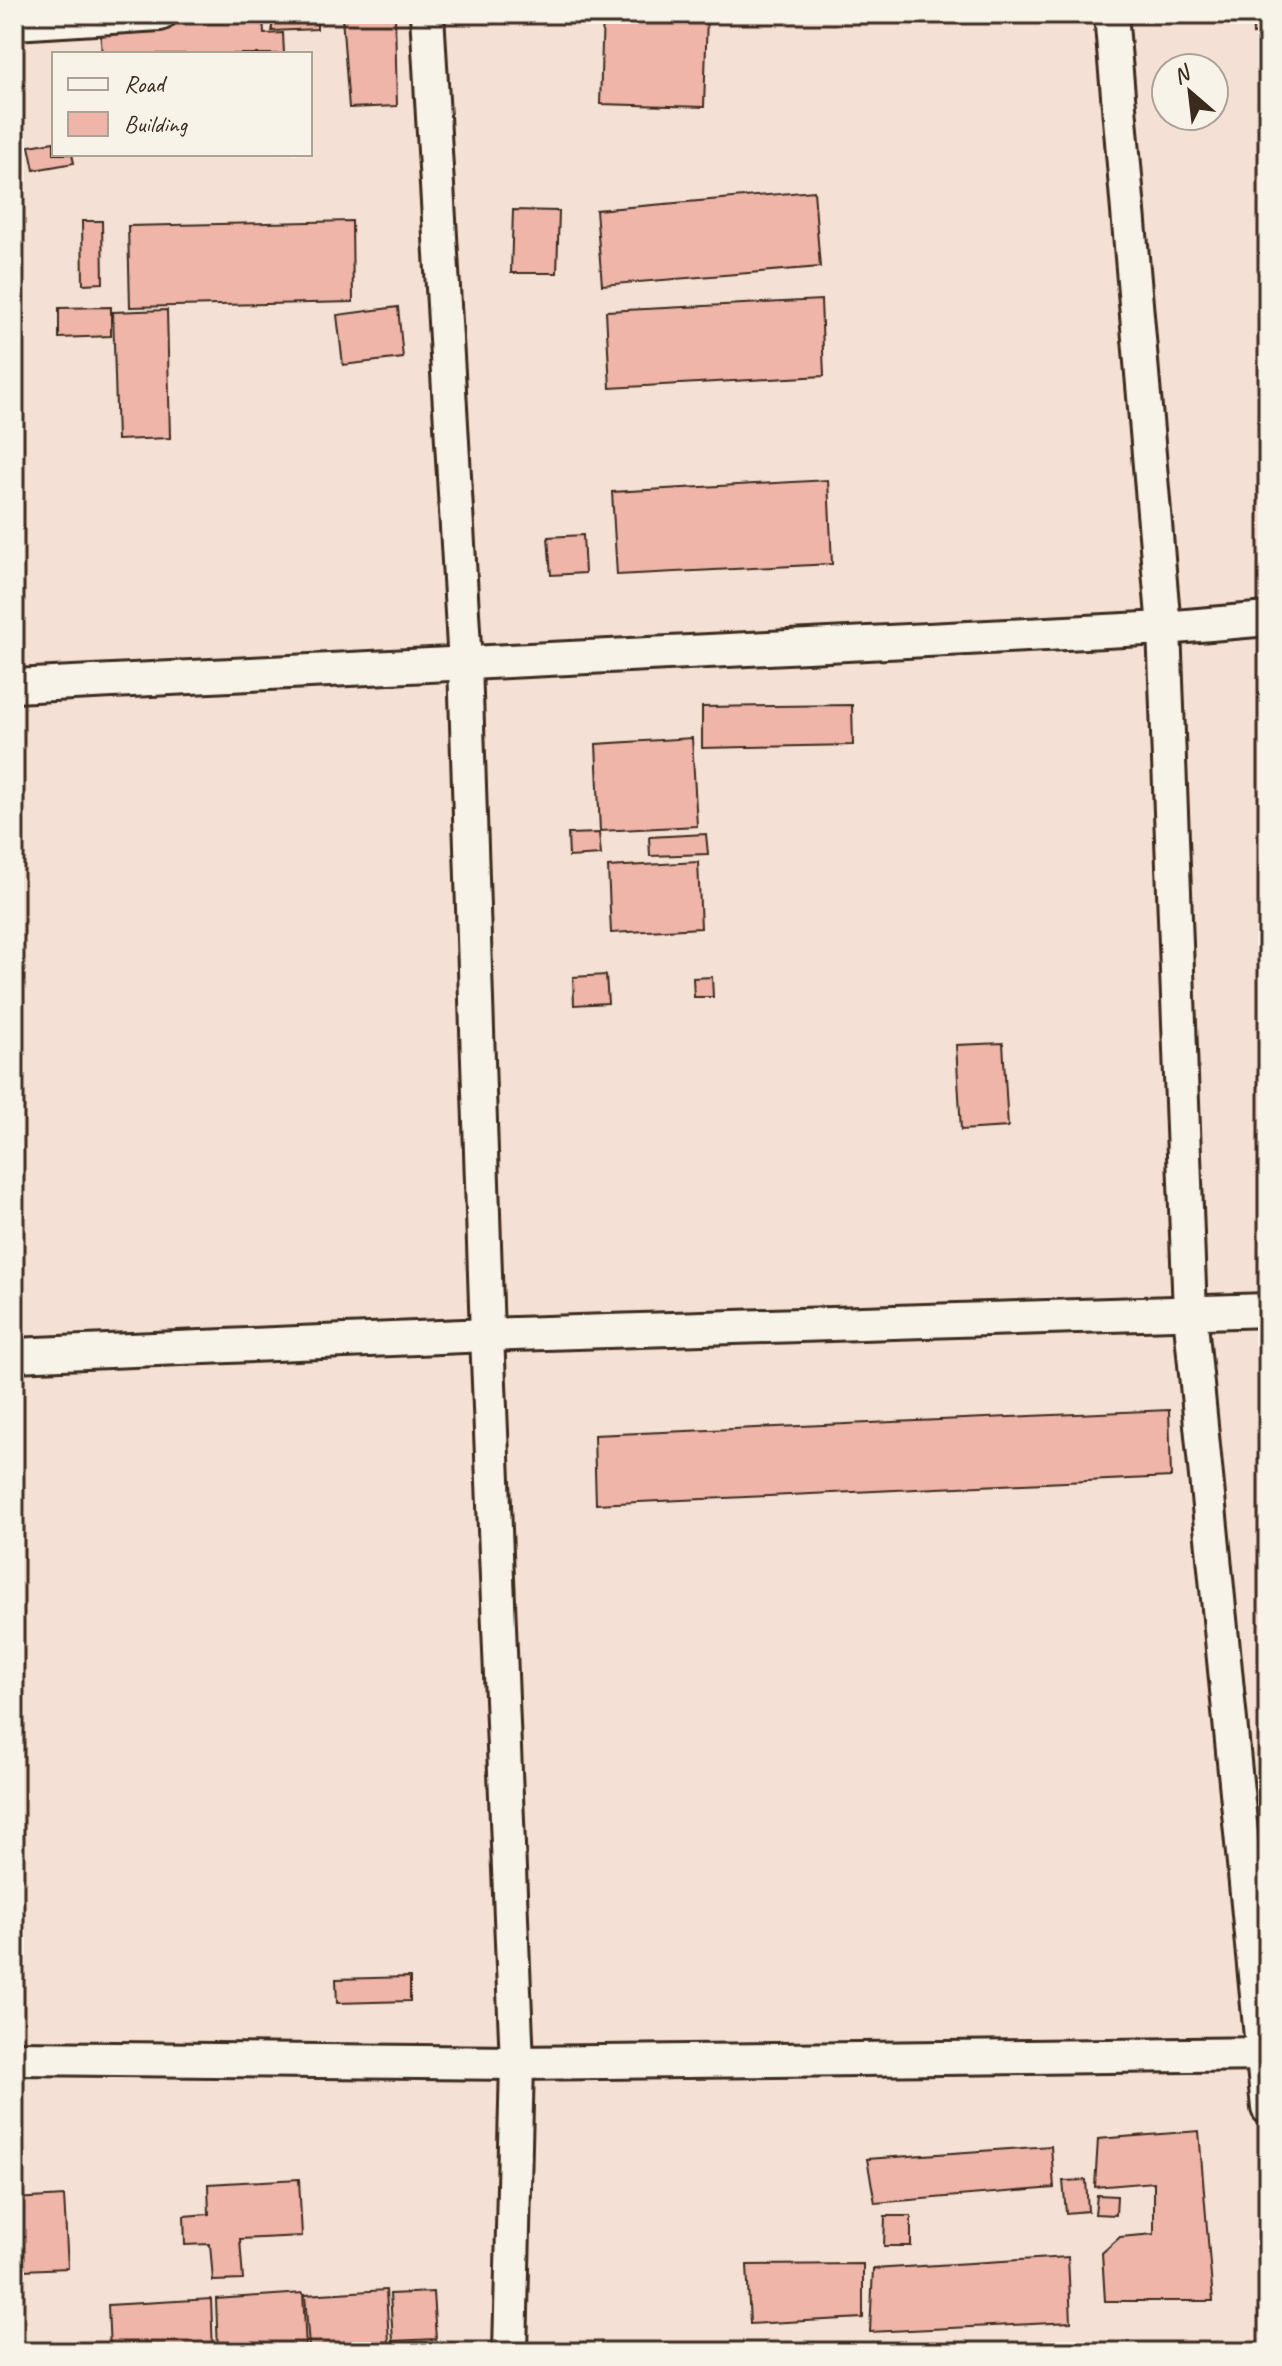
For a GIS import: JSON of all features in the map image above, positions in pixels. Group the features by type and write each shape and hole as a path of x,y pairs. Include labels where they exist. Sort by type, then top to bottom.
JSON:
{"street":[{"path":"14,23 160,14"},
{"path":"427,14 465,664 487,1335 517,2063 510,2352"},
{"path":"1111,14 1164,628 1190,1313 1266,2055 1268,2108"},
{"path":"14,686 1164,628 1268,619"},
{"path":"14,1355 487,1335 1268,1310"},
{"path":"14,2058 517,2063 1266,2055"}],"shaded area":[{"path":"157,14 1268,14 1268,2352 14,2352 14,23"}],"building":[{"path":"317,14 317,29 272,31 272,16"},
{"path":"603,14 707,15 704,107 600,104"},
{"path":"1252,14 1268,14 1268,32 1253,34"},
{"path":"263,16 264,34 283,33 284,52 102,52 100,29"},
{"path":"395,16 397,106 349,108 342,17"},
{"path":"52,142 52,156 72,156 74,163 34,170 29,146"},
{"path":"814,191 820,267 602,285 596,210"},
{"path":"513,210 559,211 557,273 511,273"},
{"path":"82,221 102,221 103,283 83,284"},
{"path":"352,221 353,302 130,307 128,226"},
{"path":"821,300 824,376 610,388 606,311"},
{"path":"111,307 111,336 59,338 59,308"},
{"path":"398,307 403,358 343,365 337,315"},
{"path":"167,310 170,438 117,440 113,312"},
{"path":"828,480 832,564 617,575 612,492"},
{"path":"583,535 585,573 551,575 548,537"},
{"path":"852,705 853,745 702,748 702,707"},
{"path":"692,738 697,826 600,831 596,744"},
{"path":"599,833 601,855 569,857 568,834"},
{"path":"706,834 708,854 650,856 649,837"},
{"path":"698,862 701,928 611,933 608,867"},
{"path":"606,975 608,1003 574,1005 573,977"},
{"path":"712,977 713,997 694,997 693,978"},
{"path":"1003,1043 1008,1127 961,1130 956,1045"},
{"path":"1169,1410 1171,1477 596,1504 594,1435"},
{"path":"410,1977 410,2001 337,2003 336,1979"},
{"path":"1199,2131 1213,2301 1105,2301 1102,2253 1120,2237 1154,2234 1154,2182 1095,2187 1098,2139"},
{"path":"1051,2146 1054,2188 875,2203 867,2159"},
{"path":"299,2179 302,2236 240,2239 243,2280 213,2281 210,2244 185,2245 184,2216 209,2214 208,2184"},
{"path":"1086,2180 1088,2211 1066,2213 1063,2181"},
{"path":"1097,2195 1117,2196 1116,2215 1095,2214"},
{"path":"64,2196 68,2268 23,2270 22,2246 14,2246 14,2199"},
{"path":"885,2216 911,2216 911,2246 884,2246"},
{"path":"1068,2257 1071,2322 870,2332 873,2269"},
{"path":"863,2264 863,2318 750,2324 747,2265"},
{"path":"386,2290 389,2342 309,2347 305,2295"},
{"path":"433,2292 436,2339 393,2341 390,2294"},
{"path":"303,2293 306,2348 218,2352 216,2299"},
{"path":"211,2299 213,2352 110,2352 108,2305"}]}
